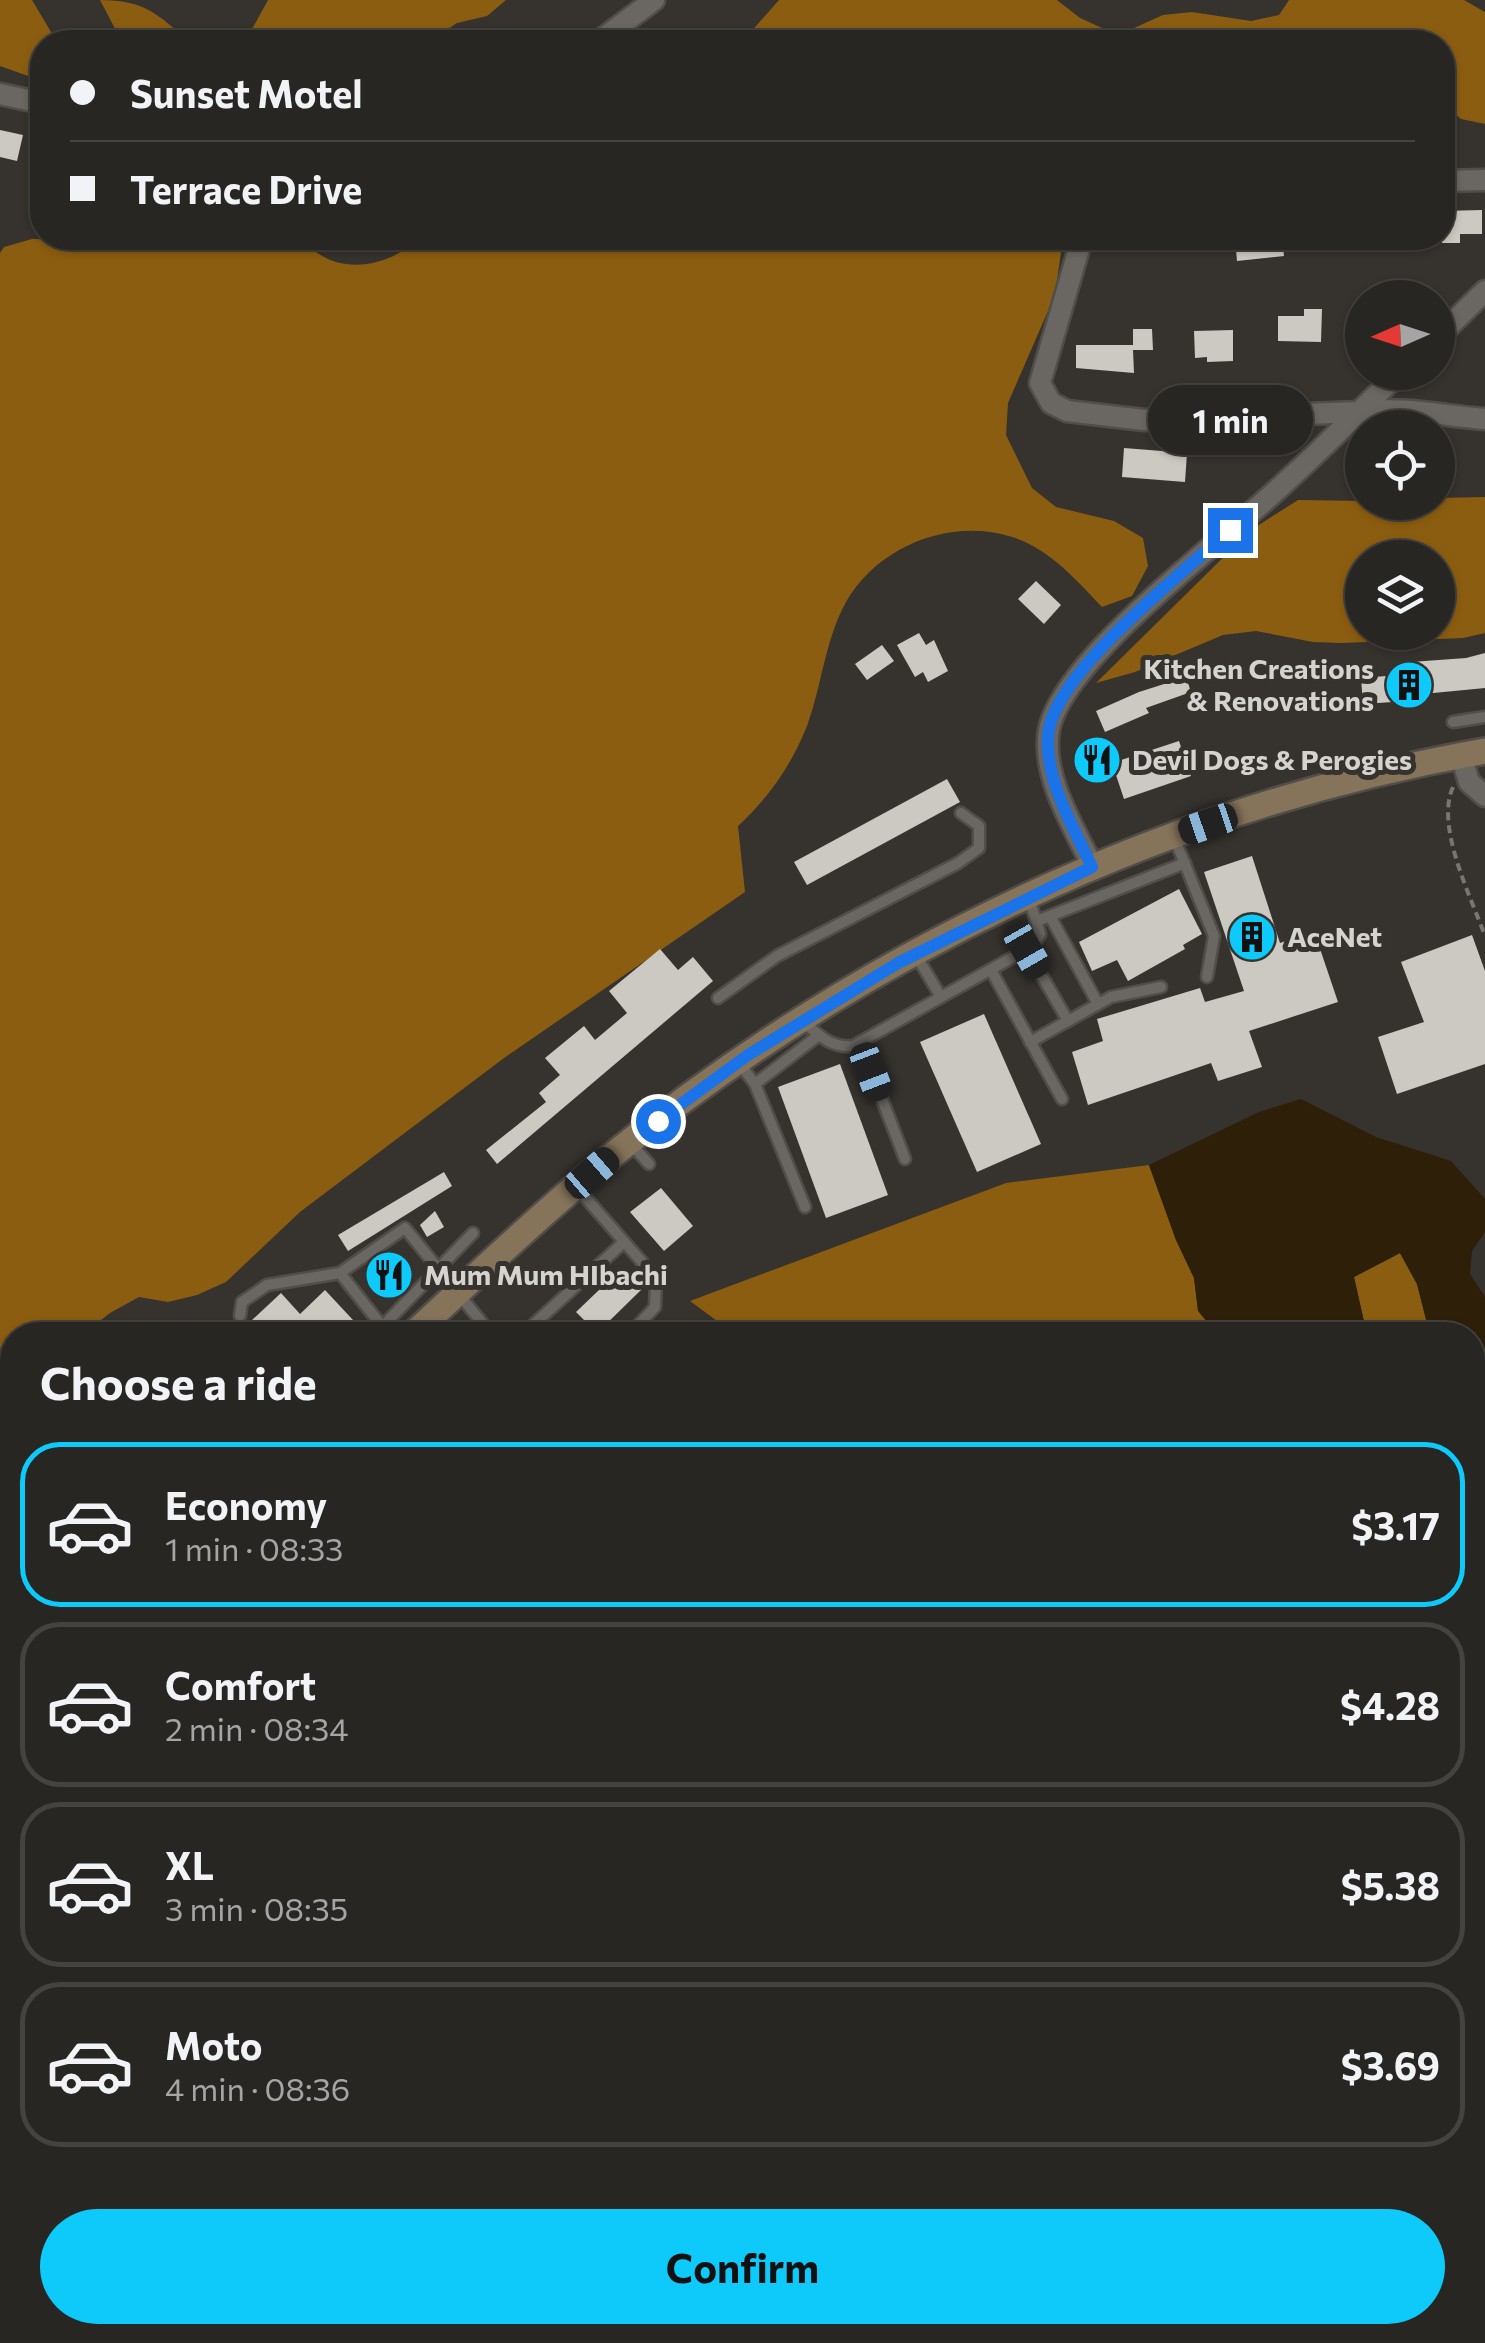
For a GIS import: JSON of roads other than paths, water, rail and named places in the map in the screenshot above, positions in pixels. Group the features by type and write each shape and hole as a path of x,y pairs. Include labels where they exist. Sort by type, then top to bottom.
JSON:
{"main road":[{"path":"432,1322 456,1294 630,1142 738,1062 810,1028 915,954 1033,909 1092,867 1174,836 1277,800 1464,755"}],"street":[{"path":"614,30 654,0"},
{"path":"0,94 30,100"},
{"path":"1455,180 1485,180"},
{"path":"1079,250 1040,383 1051,403 1067,411 1144,420 1345,413"},
{"path":"1455,320 1485,291"},
{"path":"1362,410 1382,390"},
{"path":"1372,410 1403,410"},
{"path":"1455,416 1485,419"},
{"path":"1092,867 1064,805 1050,758 1048,736 1052,715 1065,692 1150,600 1345,426"},
{"path":"1464,755 1468,782 1485,796"}],"lane":[{"path":"1453,722 1485,717"},
{"path":"718,998 777,956 958,863 979,848 979,826 961,813"},
{"path":"1174,836 1214,936 1206,977"},
{"path":"1050,916 1185,863"},
{"path":"1033,909 1050,916 1098,1004"},
{"path":"755,1084 810,1028 840,1047 860,1042 1027,950 1038,941 1033,909"},
{"path":"1027,950 1068,1021"},
{"path":"915,954 942,997"},
{"path":"990,970 1062,1100"},
{"path":"1030,1042 1111,997 1160,987"},
{"path":"860,1042 906,1159"},
{"path":"738,1062 755,1084 805,1207"},
{"path":"630,1142 649,1164"},
{"path":"576,1187 656,1278 655,1307 641,1322"},
{"path":"240,1316 242,1302 267,1285 340,1273 405,1228 481,1322"},
{"path":"392,1322 473,1234"},
{"path":"536,1322 624,1242"},
{"path":"340,1273 376,1322"}],"place":[{"name":"Kitchen Creations & Renovations","path":"1409,685"},
{"name":"Devil Dogs & Perogies","path":"1097,760"},
{"name":"AceNet","path":"1252,937"},
{"name":"Mum Mum HIbachi","path":"389,1275"}]}
